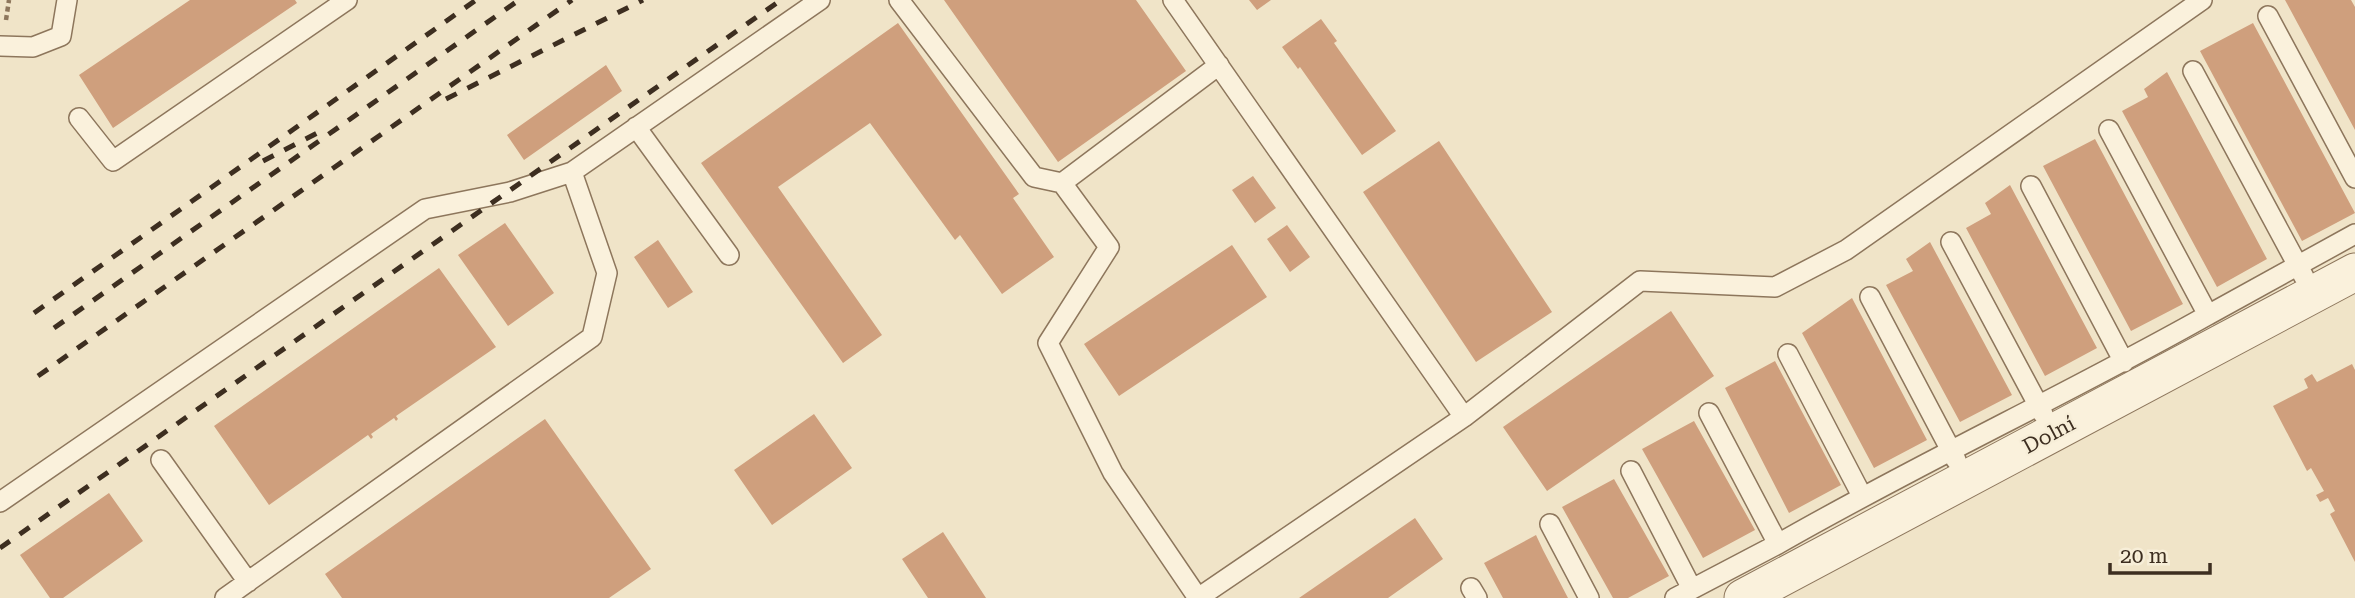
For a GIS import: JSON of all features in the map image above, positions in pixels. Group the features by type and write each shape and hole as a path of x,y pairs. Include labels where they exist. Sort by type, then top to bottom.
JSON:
{"street":[{"name":"Dolní","path":"1743,598 1959,465 2045,419 2306,281 2355,272"}],"lane":[{"path":"0,46 33,47 61,36 67,0"},
{"path":"79,118 113,161 347,0"},
{"path":"0,502 425,209 510,192 572,172 820,0"},
{"path":"899,0 1034,177 1062,183 1109,247 1048,342 1113,473 1198,598 1464,417 1640,281 1775,287 1846,250 2202,0"},
{"path":"1173,0 1464,417"},
{"path":"2268,16 2355,178"},
{"path":"1062,183 1219,65"},
{"path":"2193,71 2306,281"},
{"path":"636,127 729,255"},
{"path":"2109,130 2208,315"},
{"path":"225,598 592,337 607,272 572,172"},
{"path":"2031,186 2124,362"},
{"path":"1951,242 2045,419 2124,362 2208,315 2306,281 2355,234"},
{"path":"1631,471 1683,594 1862,496 1959,465 1870,297"},
{"path":"1788,354 1862,496"},
{"path":"1709,413 1778,544"},
{"path":"162,460 248,582"},
{"path":"1549,524 1588,598"}],"building":[{"path":"190,0 295,0 297,3 113,128 79,75"},
{"path":"944,0 1136,0 1186,71 1058,162"},
{"path":"1249,0 1271,0 1257,10"},
{"path":"2285,0 2351,0 2355,7 2355,130"},
{"path":"1321,19 1337,41 1334,43 1396,131 1362,155 1300,67 1298,69 1282,47"},
{"path":"898,23 1019,194 1013,198 1054,257 1002,294 960,235 955,240 870,123 778,187 882,335 843,363 701,163"},
{"path":"2253,23 2355,213 2302,241 2200,51"},
{"path":"606,65 622,91 524,160 507,135"},
{"path":"2167,72 2267,259 2217,287 2122,111 2148,97 2144,89"},
{"path":"2095,139 2183,304 2131,331 2043,166"},
{"path":"1439,141 1552,312 1476,362 1363,192"},
{"path":"1253,176 1276,208 1255,223 1232,190"},
{"path":"2010,185 2097,348 2045,376 1966,228 1991,214 1985,203"},
{"path":"505,223 554,293 508,326 458,255"},
{"path":"1287,225 1310,257 1290,272 1267,239"},
{"path":"658,240 693,292 668,308 634,257"},
{"path":"1930,242 2012,395 1960,422 1886,285 1913,271 1906,259"},
{"path":"1232,245 1267,297 1119,396 1084,344"},
{"path":"439,268 496,347 396,416 396,421 394,418 371,434 371,439 368,435 269,505 214,426"},
{"path":"1852,298 1927,440 1874,468 1802,333"},
{"path":"1671,311 1714,376 1547,491 1503,427"},
{"path":"1775,361 1841,485 1789,513 1725,388"},
{"path":"2352,364 2355,370 2355,562 2330,514 2335,511 2328,498 2320,502 2316,495 2324,491 2311,468 2307,471 2273,406 2308,388 2304,379 2312,374 2317,382"},
{"path":"814,414 852,468 772,525 734,470"},
{"path":"545,419 651,569 609,598 342,598 325,574"},
{"path":"1694,421 1755,530 1703,558 1642,449"},
{"path":"1614,479 1669,576 1628,598 1613,598 1562,507"},
{"path":"109,493 143,541 63,598 50,598 20,555"},
{"path":"1415,518 1443,559 1388,598 1299,598"},
{"path":"943,532 986,598 928,598 902,559"},
{"path":"1536,535 1568,598 1503,598 1484,563"}],"railway":[{"path":"34,313 476,0"},
{"path":"54,328 519,0"},
{"path":"38,376 572,0"},
{"path":"446,99 643,0"},
{"path":"0,548 781,0"},
{"path":"263,161 319,132"}]}
